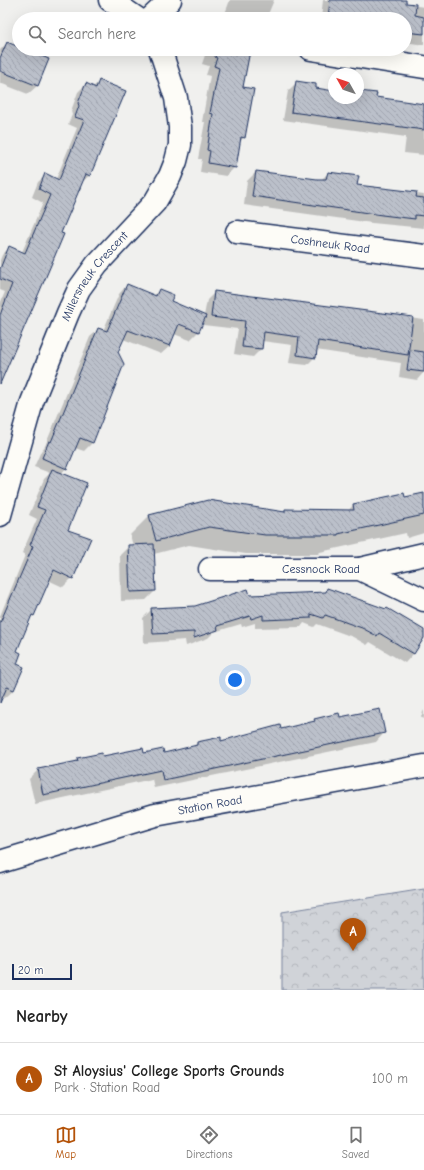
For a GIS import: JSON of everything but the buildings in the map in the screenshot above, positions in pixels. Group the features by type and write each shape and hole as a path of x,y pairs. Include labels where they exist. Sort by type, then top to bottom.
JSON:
{"street":[{"path":"110,0 128,12"},
{"path":"157,12 170,0"},
{"name":"Millersneuk Crescent","path":"0,515 32,402 79,289 97,264 155,202 170,176 176,161 180,145 180,127 176,98 162,56"},
{"path":"355,56 424,67"},
{"name":"Coshneuk Road","path":"237,232 424,256"},
{"path":"360,569 424,554"},
{"name":"Cessnock Road","path":"210,568 360,569 424,600"},
{"name":"Station Road","path":"0,862 155,815 424,766"}],"green space":[{"path":"424,889 424,990 282,990 282,912"}],"place":[{"name":"St Aloysius' College Sports Grounds","path":"353,951"}]}
